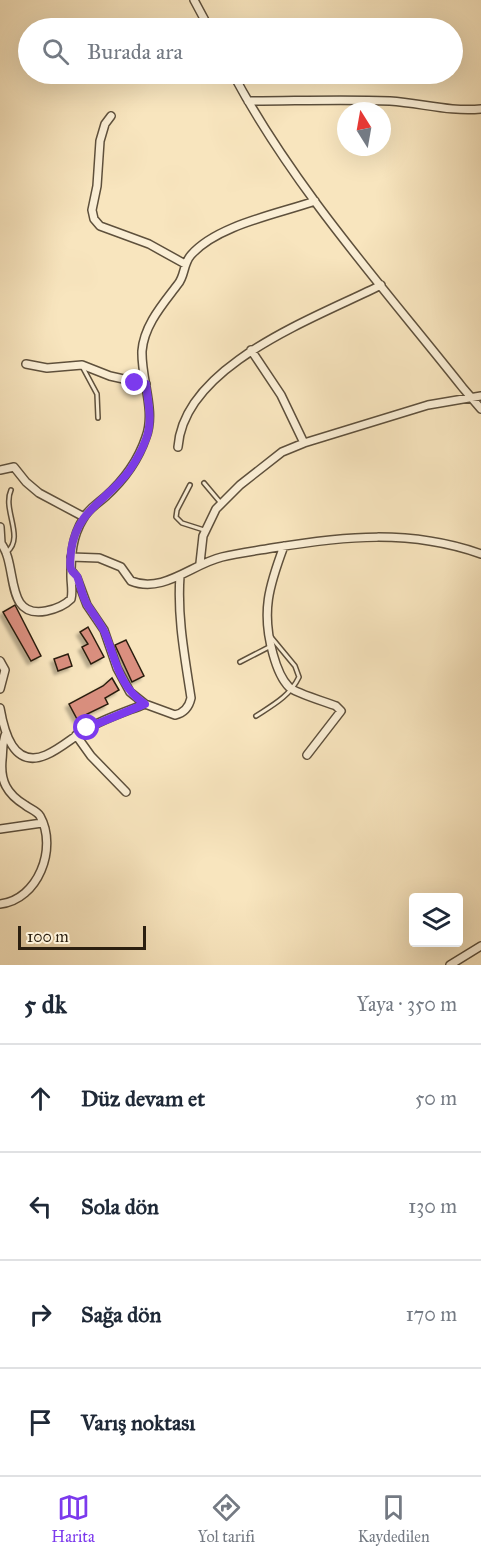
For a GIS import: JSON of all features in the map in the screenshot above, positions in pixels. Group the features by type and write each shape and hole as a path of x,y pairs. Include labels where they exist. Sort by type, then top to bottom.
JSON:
{"street":[{"path":"194,0 204,18"},
{"path":"239,84 293,172 481,409"},
{"path":"248,101 372,100 413,103 456,110 481,109"},
{"path":"111,116 105,124 100,141 97,186 92,210 94,219 100,226 149,244 185,264"},
{"path":"0,527 0,543 7,552 16,596 24,607 34,612 61,607 71,599 71,557 75,536 84,517 112,490 137,459 146,438 150,423 142,354 145,337 162,305 180,282 185,264 200,247 222,233 315,201"},
{"path":"178,447 192,405 220,375 251,350 381,285"},
{"path":"251,350 278,389 304,443"},
{"path":"26,364 47,368 82,365 110,376 146,384"},
{"path":"200,563 210,519 221,503 240,484 273,458 304,443 428,405 481,396"},
{"path":"0,470 14,467 39,493 84,517"},
{"path":"71,557 99,558 121,567 131,581 138,584 156,583 180,576 200,563 236,554 326,539 385,537 441,542 481,554"},
{"path":"284,546 268,590 266,614 268,634 278,670 292,689 336,706 341,711 307,755"},
{"path":"71,570 77,578 87,604 104,630 125,684 135,697 145,704 175,715 184,711 190,702 183,649 180,576"},
{"path":"0,661 5,670 0,689"},
{"path":"0,708 6,733 13,748 18,753 36,758 51,753 87,728 145,704"},
{"path":"0,904 13,901 32,886 44,862 46,848 39,815 17,800 6,789 1,776 6,733"},
{"path":"76,735 91,756 126,792"},
{"path":"0,829 42,822"},
{"path":"450,965 481,946"}],"lane":[{"path":"82,365 97,394 98,418"},
{"path":"204,483 221,503"},
{"path":"190,485 177,510 176,517 182,523 206,531"},
{"path":"7,552 14,541 8,503 11,490"},
{"path":"256,716 286,696 299,677 297,670 268,634"},
{"path":"240,662 271,646"}],"building":[{"path":"15,605 41,656 31,661 3,612"},
{"path":"88,627 104,657 91,664 82,647 88,644 80,632"},
{"path":"126,640 144,676 132,682 115,645"},
{"path":"68,654 72,666 58,671 54,659"},
{"path":"112,678 119,690 105,698 108,704 77,719 69,704 103,686"}],"route":[{"path":"87,728 145,704 135,697 125,684 104,630 82,596 76,574 71,570 72,545 80,523 89,510 129,472 149,430 150,415 146,384 135,383"}]}
